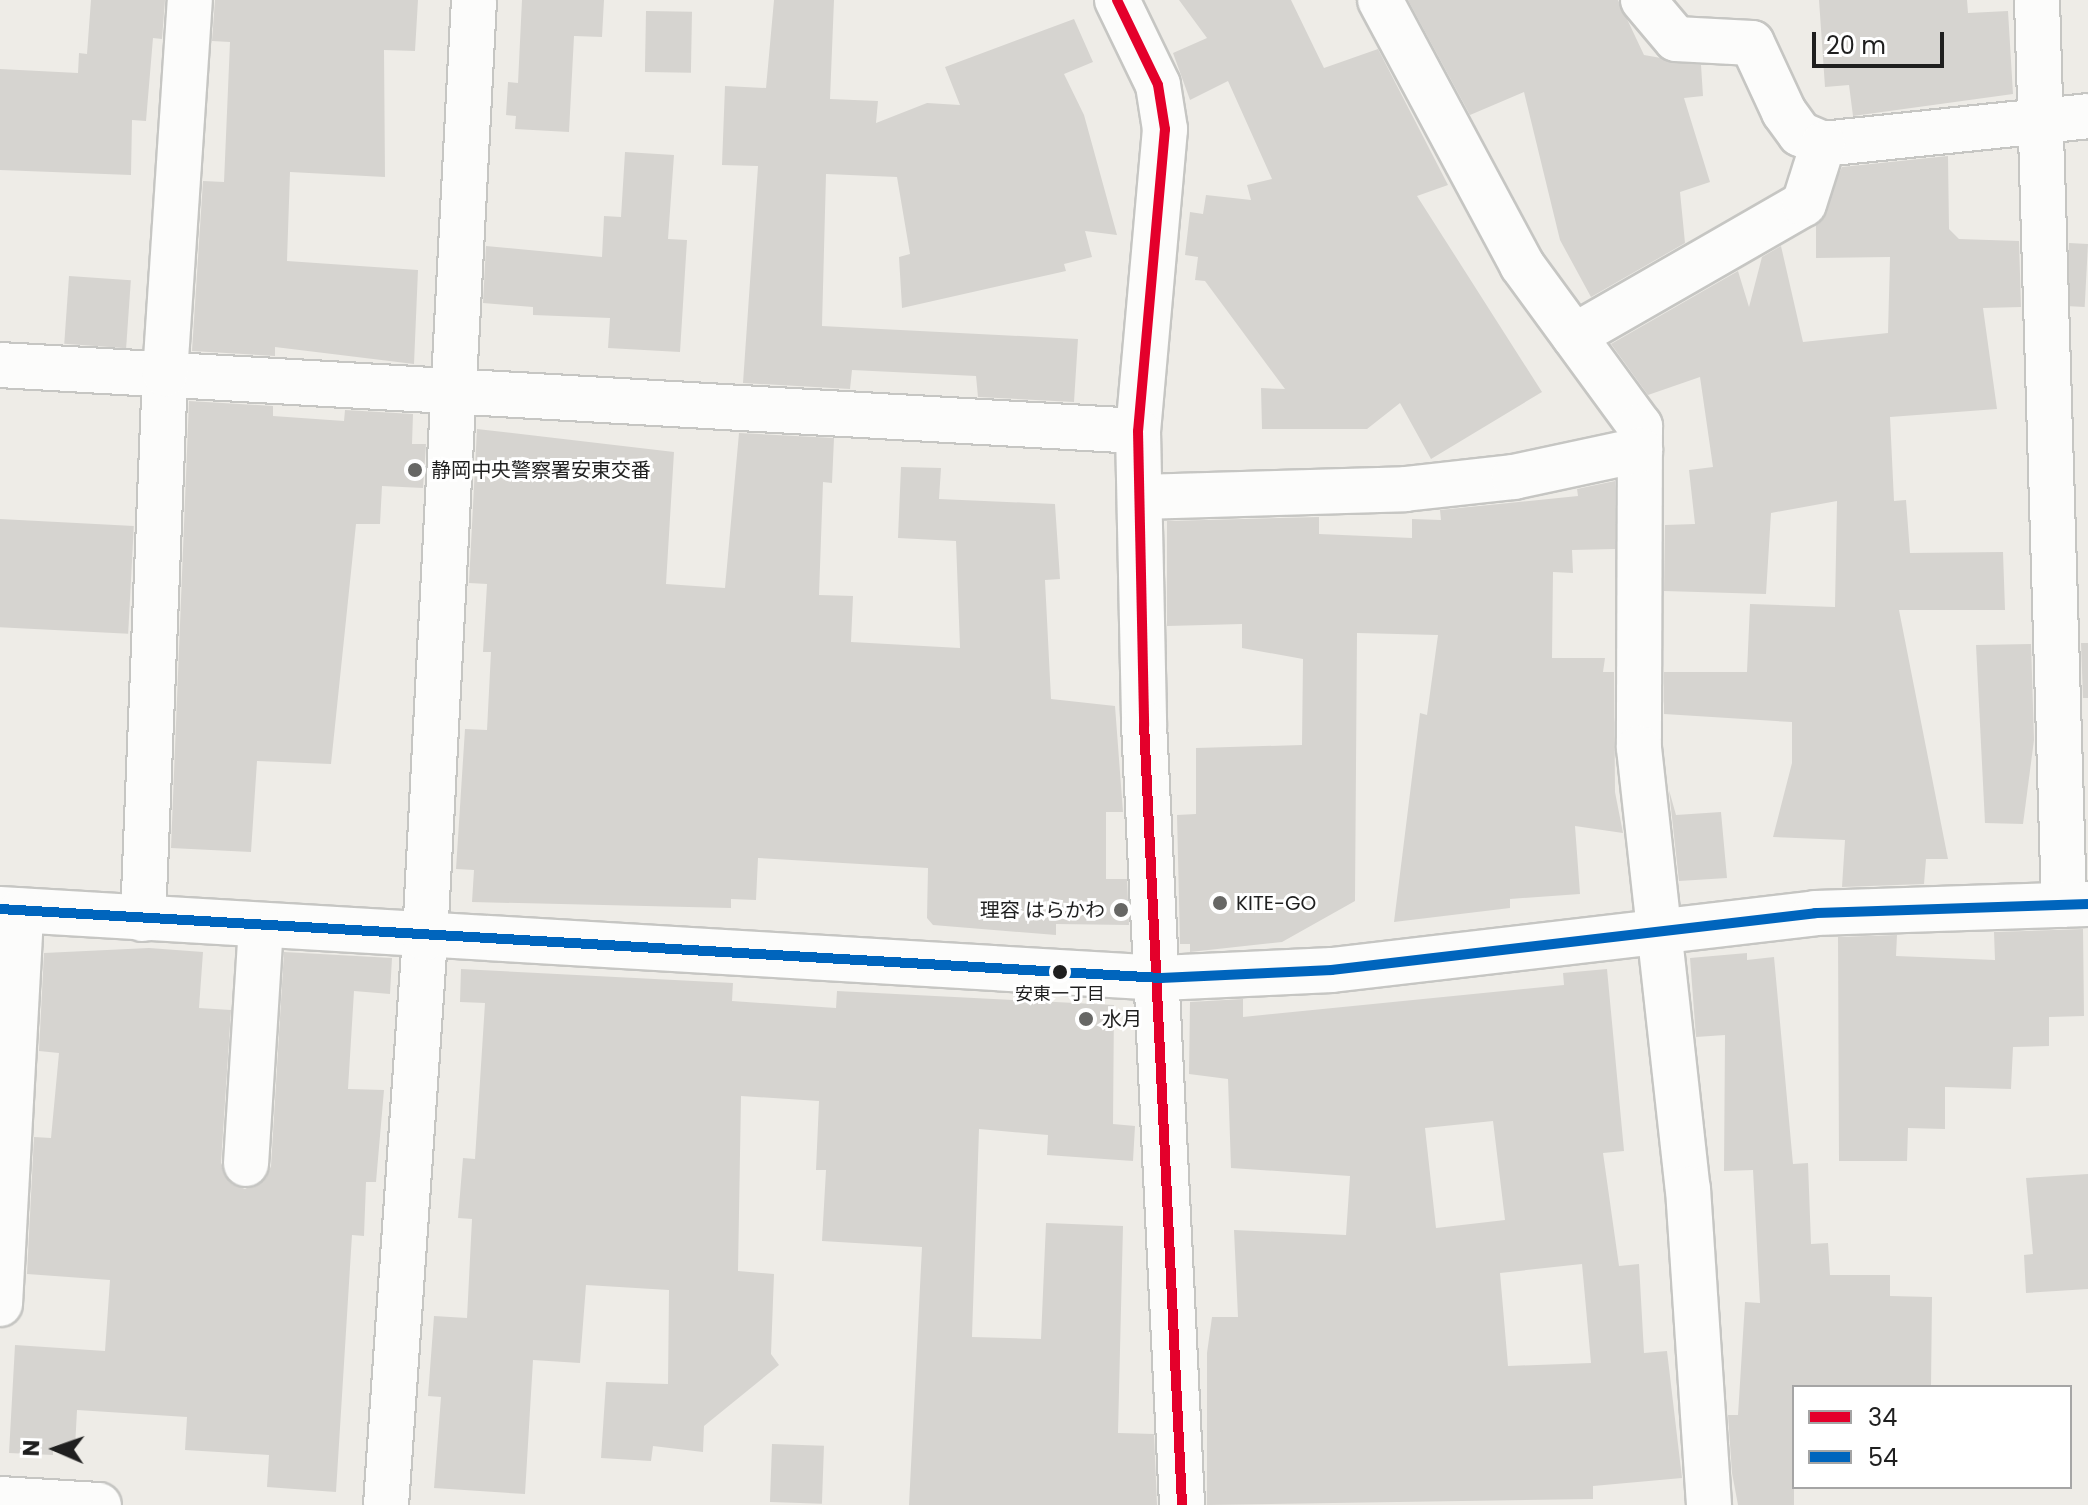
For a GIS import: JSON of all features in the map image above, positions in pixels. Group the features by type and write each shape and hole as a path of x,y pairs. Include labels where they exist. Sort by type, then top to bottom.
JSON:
{"street":[{"path":"143,919 165,374 190,0"},
{"path":"386,1505 425,938 451,391 474,0"},
{"path":"1117,0 1158,85 1165,129 1138,431 1182,1505"},
{"path":"1643,0 1676,39 1752,43 1784,112 1800,134 1823,144 2088,116"},
{"path":"0,1304 10,910 425,938 1161,978 1332,970 1659,927 2076,904 2038,119 2037,0"},
{"path":"1397,5 1522,265 1640,426 1639,748 1688,1189 1709,1505"},
{"path":"1574,336 1804,204 1823,144"},
{"path":"0,365 1138,431"},
{"path":"1140,497 1405,489 1514,477 1640,450"},
{"path":"246,1164 261,927"},
{"path":"0,1499 99,1505"}],"building":[{"path":"91,0 165,0 162,39 153,38 146,121 132,120 131,175 0,170 0,69 78,73 79,53 87,54"},
{"path":"215,0 418,0 415,51 384,50 385,177 290,172 287,261 418,270 414,364 275,347 275,356 192,351 203,181 224,182 230,42 212,41"},
{"path":"522,0 604,0 602,37 574,36 569,132 515,129 516,116 506,115 508,82 518,83"},
{"path":"774,0 834,0 830,99 878,101 876,123 927,103 960,105 945,67 1074,19 1093,62 1064,74 1084,115 1117,235 1085,231 1092,257 1064,264 1066,271 902,308 899,257 910,254 897,177 826,174 822,326 1078,339 1074,402 978,397 976,376 852,370 850,389 743,383 758,166 722,165 725,86 766,88"},
{"path":"1179,0 1291,0 1324,68 1378,49 1448,185 1417,196 1542,392 1431,459 1400,403 1367,429 1262,429 1261,388 1285,389 1205,281 1195,280 1198,257 1185,255 1190,212 1203,214 1206,195 1251,200 1247,185 1272,179 1228,81 1190,100 1173,53 1207,38"},
{"path":"1408,0 1618,0 1644,55 1701,65 1703,96 1684,98 1710,182 1680,192 1685,243 1591,297 1560,240 1524,92 1470,115"},
{"path":"1819,0 1967,0 1968,13 2008,11 2013,94 1853,116 1849,85 1825,87"},
{"path":"646,11 692,12 691,73 645,72"},
{"path":"625,152 674,155 668,239 687,240 680,352 608,348 610,318 533,315 533,307 483,303 486,246 602,257 604,216 621,217"},
{"path":"1948,156 1949,229 1959,239 2019,241 2021,307 1983,308 1997,409 1890,417 1894,501 1906,500 1910,553 2003,552 2005,610 1899,610 1948,859 1926,859 1924,884 1842,887 1845,840 1773,837 1792,763 1792,722 1664,714 1664,672 1747,672 1750,604 1835,607 1837,501 1771,513 1766,594 1664,591 1665,525 1695,524 1689,470 1713,467 1700,377 1648,395 1611,344 1738,271 1749,307 1762,257 1781,246 1803,342 1888,333 1890,257 1816,258 1816,226 1842,167"},
{"path":"2069,243 2088,244 2085,307 2066,306"},
{"path":"69,276 131,280 126,348 64,344"},
{"path":"189,401 273,406 273,416 344,421 345,410 413,414 412,444 426,444 423,488 382,486 380,524 356,524 331,764 257,761 251,852 171,848"},
{"path":"477,429 674,452 666,584 725,588 739,433 834,438 832,483 823,482 819,595 853,596 851,642 960,648 956,541 898,538 901,467 941,468 939,499 1055,504 1060,579 1045,580 1051,699 1115,706 1123,812 1106,812 1106,879 1127,879 1129,925 1056,924 1056,935 933,925 927,918 928,868 758,858 756,900 731,899 731,908 472,902 474,870 456,869 465,729 487,730 491,652 483,652 487,584 469,583"},
{"path":"1615,481 1615,549 1572,550 1573,573 1553,572 1552,658 1605,658 1603,672 1614,672 1615,792 1623,833 1575,826 1580,894 1510,899 1510,908 1394,922 1420,713 1427,715 1438,635 1357,633 1355,901 1282,942 1190,952 1190,944 1180,944 1177,815 1196,814 1196,748 1302,745 1303,659 1242,648 1242,624 1167,626 1167,521 1319,517 1319,534 1412,538 1412,519 1441,520 1440,510 1578,496 1577,489"},
{"path":"0,519 134,526 128,634 0,627"},
{"path":"2081,643 2088,643 2088,698 2083,698"},
{"path":"2031,644 2034,740 2023,824 1985,823 1976,645"},
{"path":"1669,790 1676,815 1721,812 1727,878 1679,881"},
{"path":"2083,929 2084,1016 2049,1017 2049,1046 2013,1047 2011,1089 1945,1087 1945,1129 1908,1128 1907,1161 1839,1161 1838,937 1897,935 1896,956 1995,960 1994,932"},
{"path":"149,948 203,952 199,1008 231,1010 221,1163 232,1184 245,1189 266,1178 271,1166 284,952 392,958 390,994 354,991 348,1089 384,1090 376,1182 366,1182 364,1236 352,1235 336,1492 267,1487 269,1455 185,1450 187,1417 77,1410 75,1448 53,1447 53,1455 9,1453 15,1345 105,1351 110,1280 27,1274 34,1137 51,1138 59,1053 39,1051 44,953"},
{"path":"1747,953 1747,960 1774,957 1793,1164 1808,1163 1811,1244 1828,1243 1830,1275 1890,1275 1890,1296 1932,1297 1931,1385 1792,1385 1794,1505 1738,1505 1732,1473 1728,1415 1738,1415 1745,1302 1760,1303 1753,1170 1724,1171 1725,1035 1696,1037 1690,958"},
{"path":"461,969 733,983 732,1001 836,1008 837,991 1114,1005 1113,1124 1135,1126 1133,1161 1047,1155 1048,1135 979,1129 972,1337 1041,1339 1046,1223 1123,1226 1118,1433 1154,1434 1157,1505 909,1505 922,1247 822,1241 826,1170 816,1170 819,1101 741,1096 738,1271 774,1274 771,1354 779,1365 704,1426 703,1452 653,1446 651,1461 601,1458 606,1382 668,1384 669,1290 586,1285 580,1363 533,1360 525,1494 434,1488 441,1397 428,1396 434,1316 467,1318 472,1219 458,1218 463,1158 475,1159 485,1003 460,1002"},
{"path":"1607,969 1624,1151 1603,1153 1619,1266 1639,1264 1644,1353 1667,1351 1682,1478 1593,1486 1593,1499 1207,1505 1207,1353 1212,1317 1238,1317 1234,1230 1346,1235 1350,1176 1231,1168 1228,1079 1189,1074 1190,1002 1243,999 1243,1017 1564,985 1563,973","holes":["1493,1121 1505,1220 1436,1228 1425,1128","1582,1264 1591,1363 1508,1366 1500,1273"]},
{"path":"2088,1174 2088,1289 2026,1293 2024,1255 2033,1254 2026,1178"},
{"path":"772,1444 824,1446 822,1504 770,1502"}],"transit line":[{"name":"34","path":"1117,0 1158,85 1165,129 1138,431 1144,724 1182,1505"},
{"name":"54","path":"0,909 1161,978 1332,970 1815,913 2088,904"}],"place":[{"name":"静岡中央警察署安東交番","path":"415,470"},
{"name":"KITE-GO","path":"1220,903"},
{"name":"理容 はらかわ","path":"1121,910"},
{"name":"安東一丁目","path":"1060,972"},
{"name":"水月","path":"1086,1019"}]}
